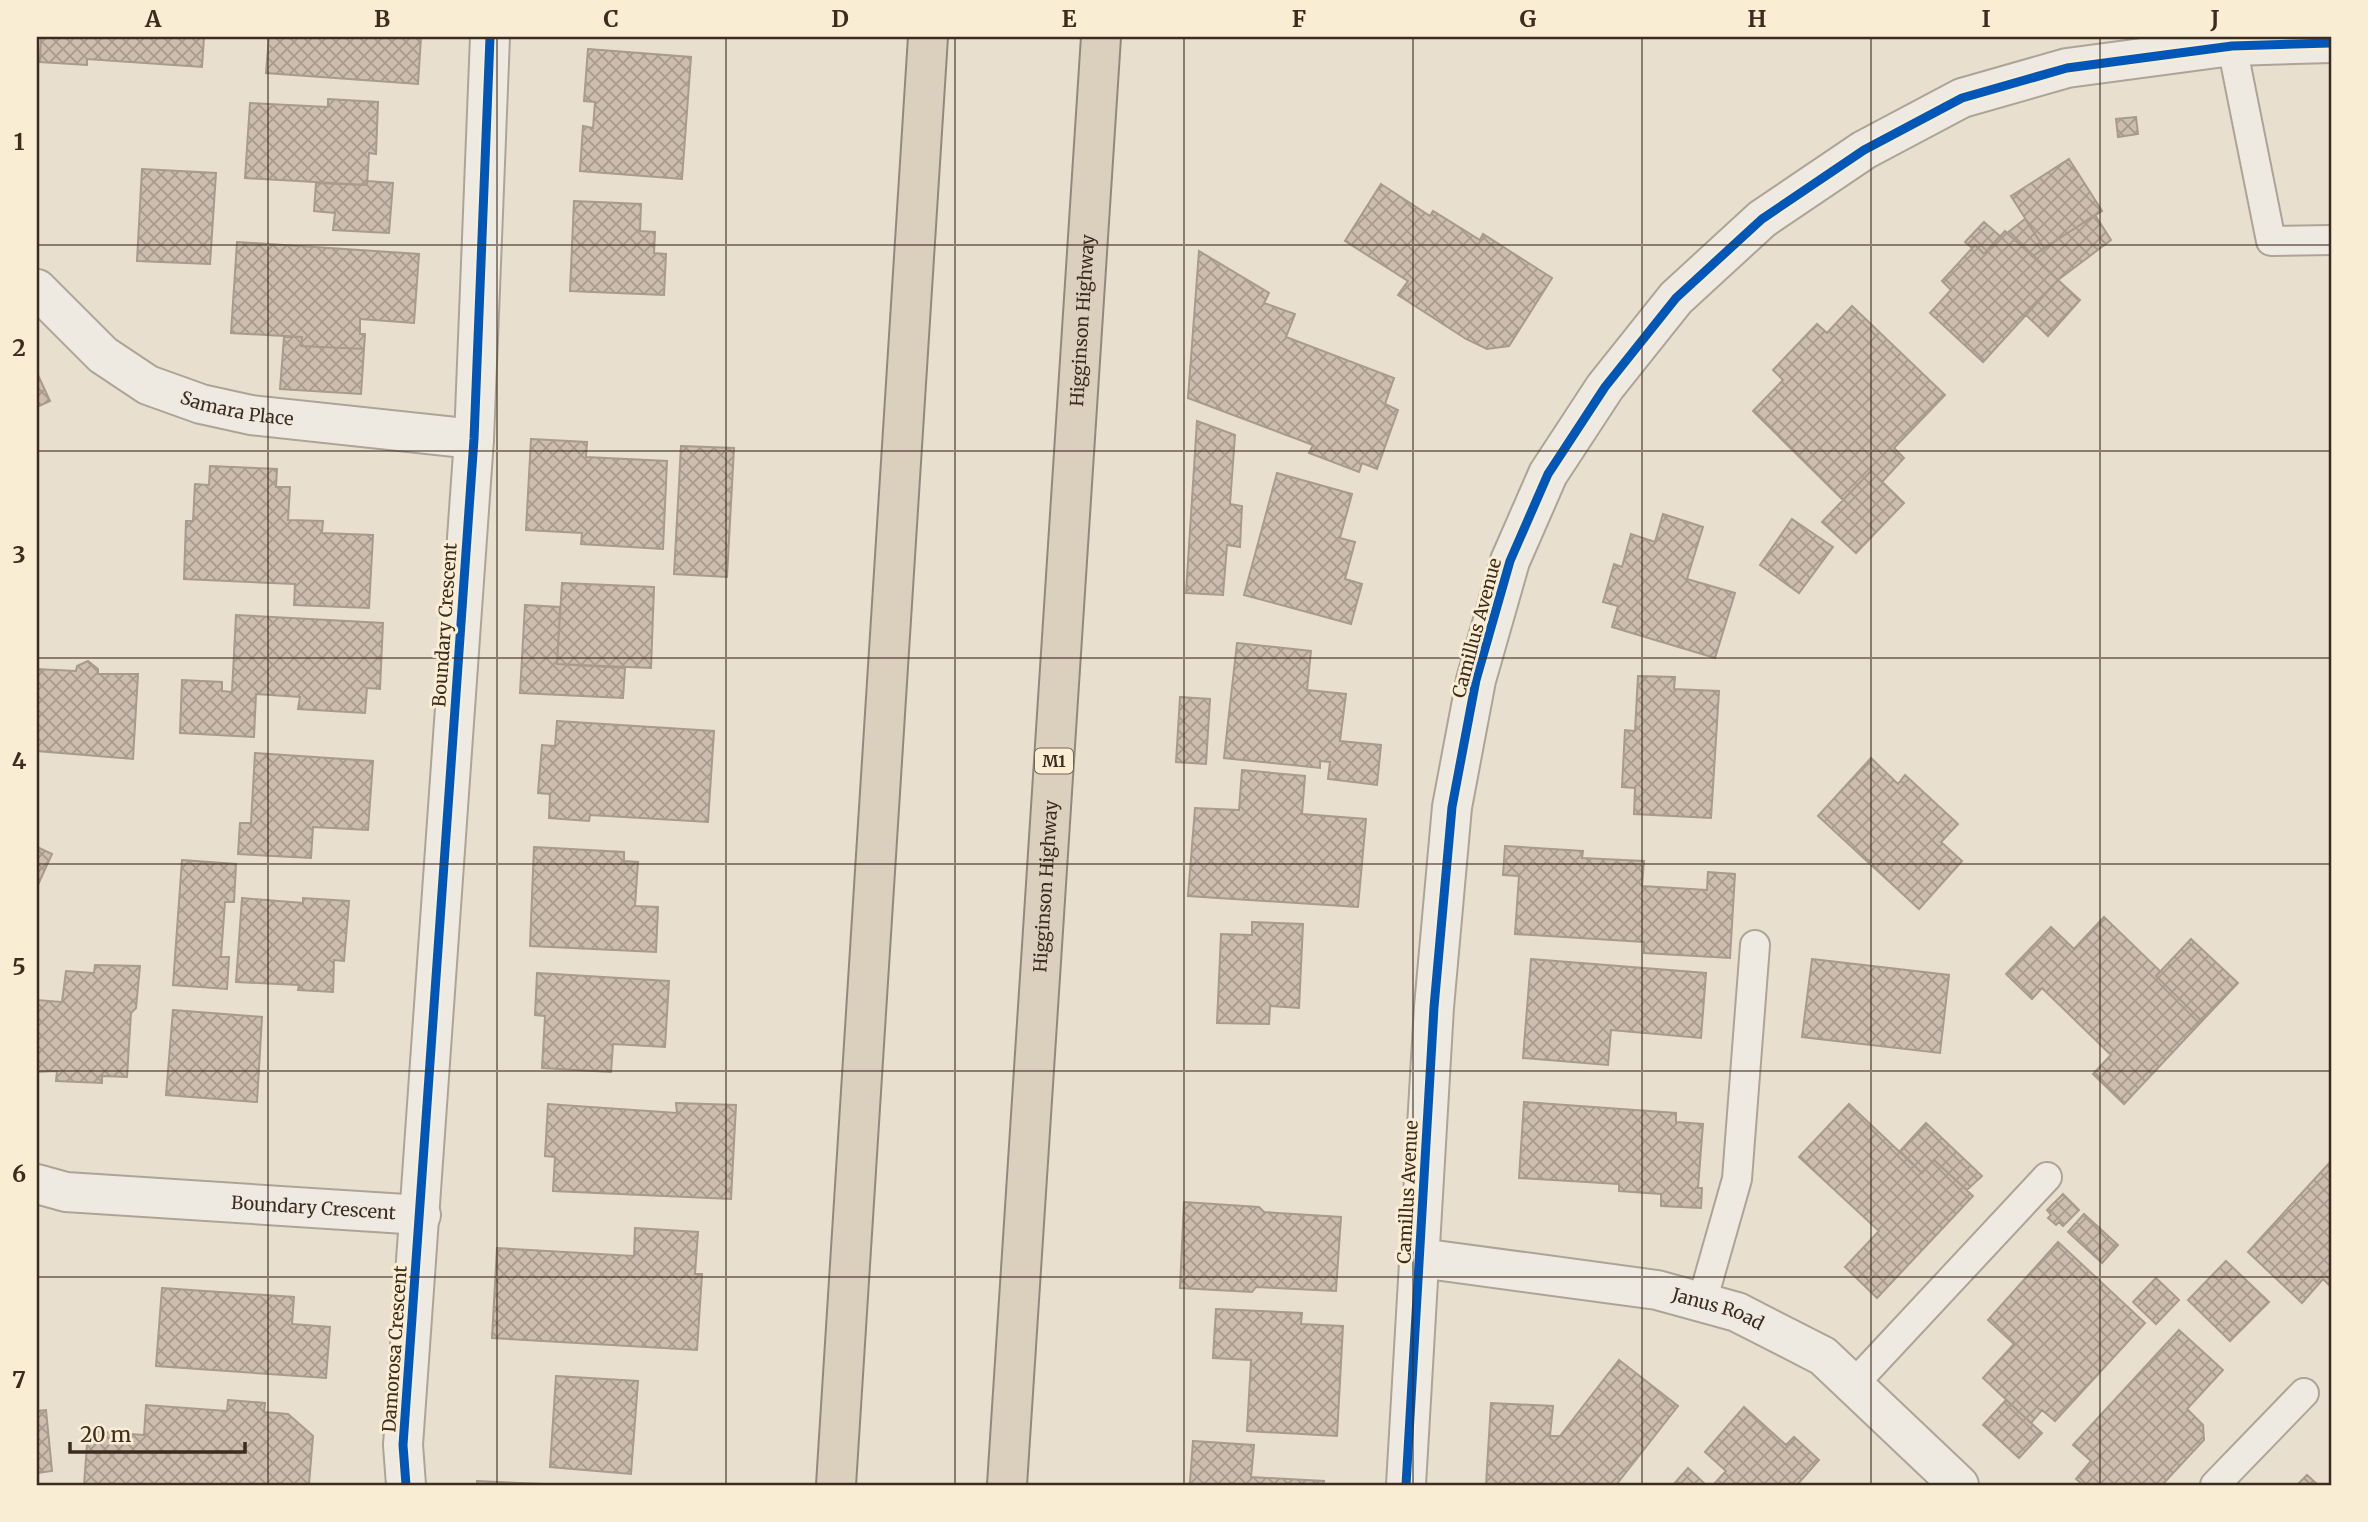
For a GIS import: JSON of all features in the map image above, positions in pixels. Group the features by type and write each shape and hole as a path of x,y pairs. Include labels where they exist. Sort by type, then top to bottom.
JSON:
{"highway":[{"path":"836,1485 928,37"},
{"name":"Higginson Highway","path":"1007,1485 1101,37"}],"street":[{"name":"Boundary Crescent","path":"37,1184 66,1192 421,1215 474,439 490,37"},
{"name":"Camillus Avenue","path":"1406,1485 1434,1007 1452,807 1476,680 1510,561 1548,474 1605,387 1676,298 1753,228 1864,150 1962,98 2067,68 2232,46 2331,43"},
{"name":"Samara Place","path":"37,289 53,308 103,355 148,385 201,404 251,415 474,439"},
{"name":"Damorosa Crescent","path":"406,1485 403,1445 421,1215"},
{"name":"Janus Road","path":"1420,1258 1657,1290 1737,1312 1823,1356 1959,1485"}],"lane":[{"path":"2232,46 2271,241 2331,240"},
{"path":"1702,1302 1737,1179 1755,945"},
{"path":"1853,1385 2047,1177"},
{"path":"2215,1485 2304,1393"}],"building":[{"path":"41,37 204,37 202,67 87,59 87,65 40,62"},
{"path":"269,37 421,37 418,84 266,73"},
{"path":"588,49 691,57 682,179 580,171 583,126 593,128 595,102 584,101"},
{"path":"328,99 378,102 376,154 369,153 367,185 245,178 250,103 328,107"},
{"path":"2136,117 2138,134 2118,137 2116,119"},
{"path":"2069,159 2102,211 2044,248 2011,196"},
{"path":"142,169 216,173 210,264 137,261"},
{"path":"367,181 393,183 389,233 333,230 335,213 314,211 316,183 367,185"},
{"path":"1381,184 1430,216 1433,211 1480,240 1483,234 1552,278 1509,346 1487,349 1466,339 1398,295 1408,281 1345,241"},
{"path":"574,201 641,204 640,231 655,232 654,253 666,254 664,295 570,291"},
{"path":"2095,215 2111,240 2058,280 2033,256"},
{"path":"2025,219 2044,248 2033,256 2007,233"},
{"path":"1984,222 2000,236 1984,254 1975,245 1972,248 1965,242"},
{"path":"2005,231 2058,280 1983,362 1930,313 1951,290 1942,281 1975,245 1984,254"},
{"path":"237,242 419,254 414,323 360,319 360,334 365,334 364,349 301,346 302,337 231,333"},
{"path":"1199,251 1269,293 1264,303 1295,314 1286,337 1394,378 1385,404 1398,410 1377,469 1362,463 1359,472 1309,453 1313,445 1188,398"},
{"path":"2058,280 2080,300 2048,336 2026,315"},
{"path":"1852,306 1945,395 1894,448 1904,458 1882,482 1871,471 1843,500 1753,411 1783,380 1773,370 1817,324 1827,333"},
{"path":"284,337 302,337 301,346 364,349 361,394 280,389"},
{"path":"37,373 50,401 37,407"},
{"path":"1197,421 1235,435 1230,504 1242,506 1240,547 1227,545 1223,595 1186,593"},
{"path":"531,439 587,442 586,457 667,461 663,549 581,544 582,533 526,530"},
{"path":"681,446 734,448 727,577 674,574"},
{"path":"210,466 277,469 276,487 290,487 288,520 323,521 322,533 373,535 369,608 294,605 295,584 184,579 186,521 193,521 195,484 209,485"},
{"path":"1871,471 1904,503 1856,553 1822,522"},
{"path":"1277,473 1352,494 1340,538 1355,542 1345,579 1362,584 1351,624 1244,595"},
{"path":"1663,514 1703,527 1687,579 1735,593 1715,658 1612,627 1618,606 1603,602 1614,564 1622,567 1631,534 1655,542"},
{"path":"1792,519 1833,547 1799,593 1760,565"},
{"path":"562,583 654,587 651,668 557,664"},
{"path":"525,605 560,607 557,664 625,668 623,698 520,693"},
{"path":"236,615 383,623 380,689 367,688 365,713 298,709 300,697 256,694 254,737 180,733 182,680 222,682 222,691 232,692"},
{"path":"1237,643 1311,651 1307,690 1346,694 1340,741 1381,745 1377,785 1328,779 1330,762 1320,761 1320,768 1224,758"},
{"path":"88,661 98,669 98,674 138,674 133,759 37,751 37,669 76,671 77,666"},
{"path":"1638,676 1675,677 1674,689 1719,691 1711,818 1634,814 1635,788 1622,787 1625,730 1635,731"},
{"path":"1180,697 1210,699 1206,764 1176,762"},
{"path":"557,721 714,731 708,822 590,815 589,821 549,818 550,794 538,793 542,745 555,746"},
{"path":"255,753 373,761 368,830 313,827 311,858 238,854 240,823 251,823"},
{"path":"1871,758 1898,784 1905,775 1958,824 1941,842 1962,861 1919,909 1818,816"},
{"path":"1242,770 1305,776 1302,814 1366,819 1358,907 1188,896 1195,808 1239,810"},
{"path":"1505,846 1583,851 1582,858 1644,861 1642,886 1707,890 1708,872 1735,874 1730,958 1644,953 1644,942 1515,934 1519,876 1503,875"},
{"path":"37,847 52,854 37,887"},
{"path":"534,847 624,852 624,861 638,862 635,906 658,907 656,952 530,946"},
{"path":"182,860 236,864 234,902 225,902 221,957 229,957 227,989 173,985"},
{"path":"242,898 303,903 303,898 349,901 344,961 334,960 333,992 298,990 299,985 236,982"},
{"path":"2104,917 2160,971 2156,976 2202,1021 2124,1104 2093,1074 2111,1055 2042,988 2032,999 2006,974 2051,927 2074,949"},
{"path":"1252,922 1303,924 1299,1008 1270,1006 1269,1024 1217,1023 1221,934 1252,935"},
{"path":"2191,939 2238,983 2202,1021 2156,976"},
{"path":"1531,959 1706,973 1701,1038 1611,1030 1608,1065 1523,1058"},
{"path":"1812,959 1949,975 1940,1053 1802,1037"},
{"path":"95,965 140,966 136,1008 131,1013 127,1077 102,1076 102,1083 56,1081 57,1071 37,1072 37,1000 62,1002 66,971 94,973"},
{"path":"537,973 669,981 665,1047 613,1044 611,1072 542,1068 545,1016 535,1015"},
{"path":"173,1010 262,1017 257,1102 166,1095"},
{"path":"1524,1102 1676,1113 1676,1122 1703,1124 1698,1188 1702,1188 1701,1208 1661,1206 1661,1194 1619,1191 1619,1184 1519,1178"},
{"path":"676,1103 736,1105 731,1199 553,1191 555,1157 545,1156 548,1104 677,1113"},
{"path":"1849,1104 1922,1173 1934,1160 1973,1196 1877,1298 1845,1267 1879,1231 1799,1157"},
{"path":"1926,1123 1982,1176 1967,1190 1934,1160 1922,1173 1900,1151"},
{"path":"2331,1161 2331,1287 2323,1279 2302,1303 2248,1252"},
{"path":"2063,1194 2079,1210 2063,1226 2059,1222 2056,1225 2048,1218 2051,1215 2047,1210"},
{"path":"1184,1202 1259,1207 1264,1212 1341,1217 1336,1291 1256,1287 1252,1292 1180,1288"},
{"path":"2084,1214 2118,1245 2102,1263 2068,1232"},
{"path":"635,1228 698,1232 695,1274 702,1274 697,1350 492,1338 497,1248 634,1256"},
{"path":"2058,1242 2145,1323 2055,1421 2042,1410 2031,1423 1983,1378 2014,1344 1988,1320"},
{"path":"2226,1261 2269,1302 2230,1341 2188,1300"},
{"path":"2156,1278 2179,1300 2156,1324 2133,1302"},
{"path":"162,1288 294,1297 292,1324 330,1327 326,1378 156,1366"},
{"path":"1216,1309 1302,1313 1301,1324 1343,1326 1337,1436 1247,1431 1251,1360 1213,1358"},
{"path":"2179,1330 2223,1370 2187,1409 2203,1425 2204,1440 2162,1485 2083,1485 2076,1479 2091,1461 2073,1445"},
{"path":"1619,1360 1678,1406 1616,1485 1486,1485 1491,1403 1553,1406 1550,1436 1560,1436"},
{"path":"556,1376 638,1381 631,1474 550,1467"},
{"path":"228,1400 265,1403 264,1412 288,1414 313,1436 309,1484 84,1485 88,1431 144,1435 146,1405 227,1411"},
{"path":"2006,1400 2042,1433 2019,1458 1983,1425"},
{"path":"1744,1407 1786,1445 1794,1437 1819,1460 1797,1485 1713,1485 1726,1471 1705,1452"},
{"path":"46,1410 52,1471 37,1473 37,1411"},
{"path":"1193,1441 1254,1445 1251,1477 1324,1481 1323,1485 1188,1485"},
{"path":"1688,1468 1706,1485 1673,1485"},
{"path":"2307,1475 2318,1485 2297,1485"},
{"path":"477,1481 543,1484 477,1485"}],"cycle path":[{"path":"406,1485 403,1445 474,439 490,37"},
{"path":"1406,1485 1434,1007 1452,807 1476,680 1510,561 1548,474 1605,387 1676,298 1762,219 1864,150 1962,98 2067,68 2232,46 2331,43"}]}
